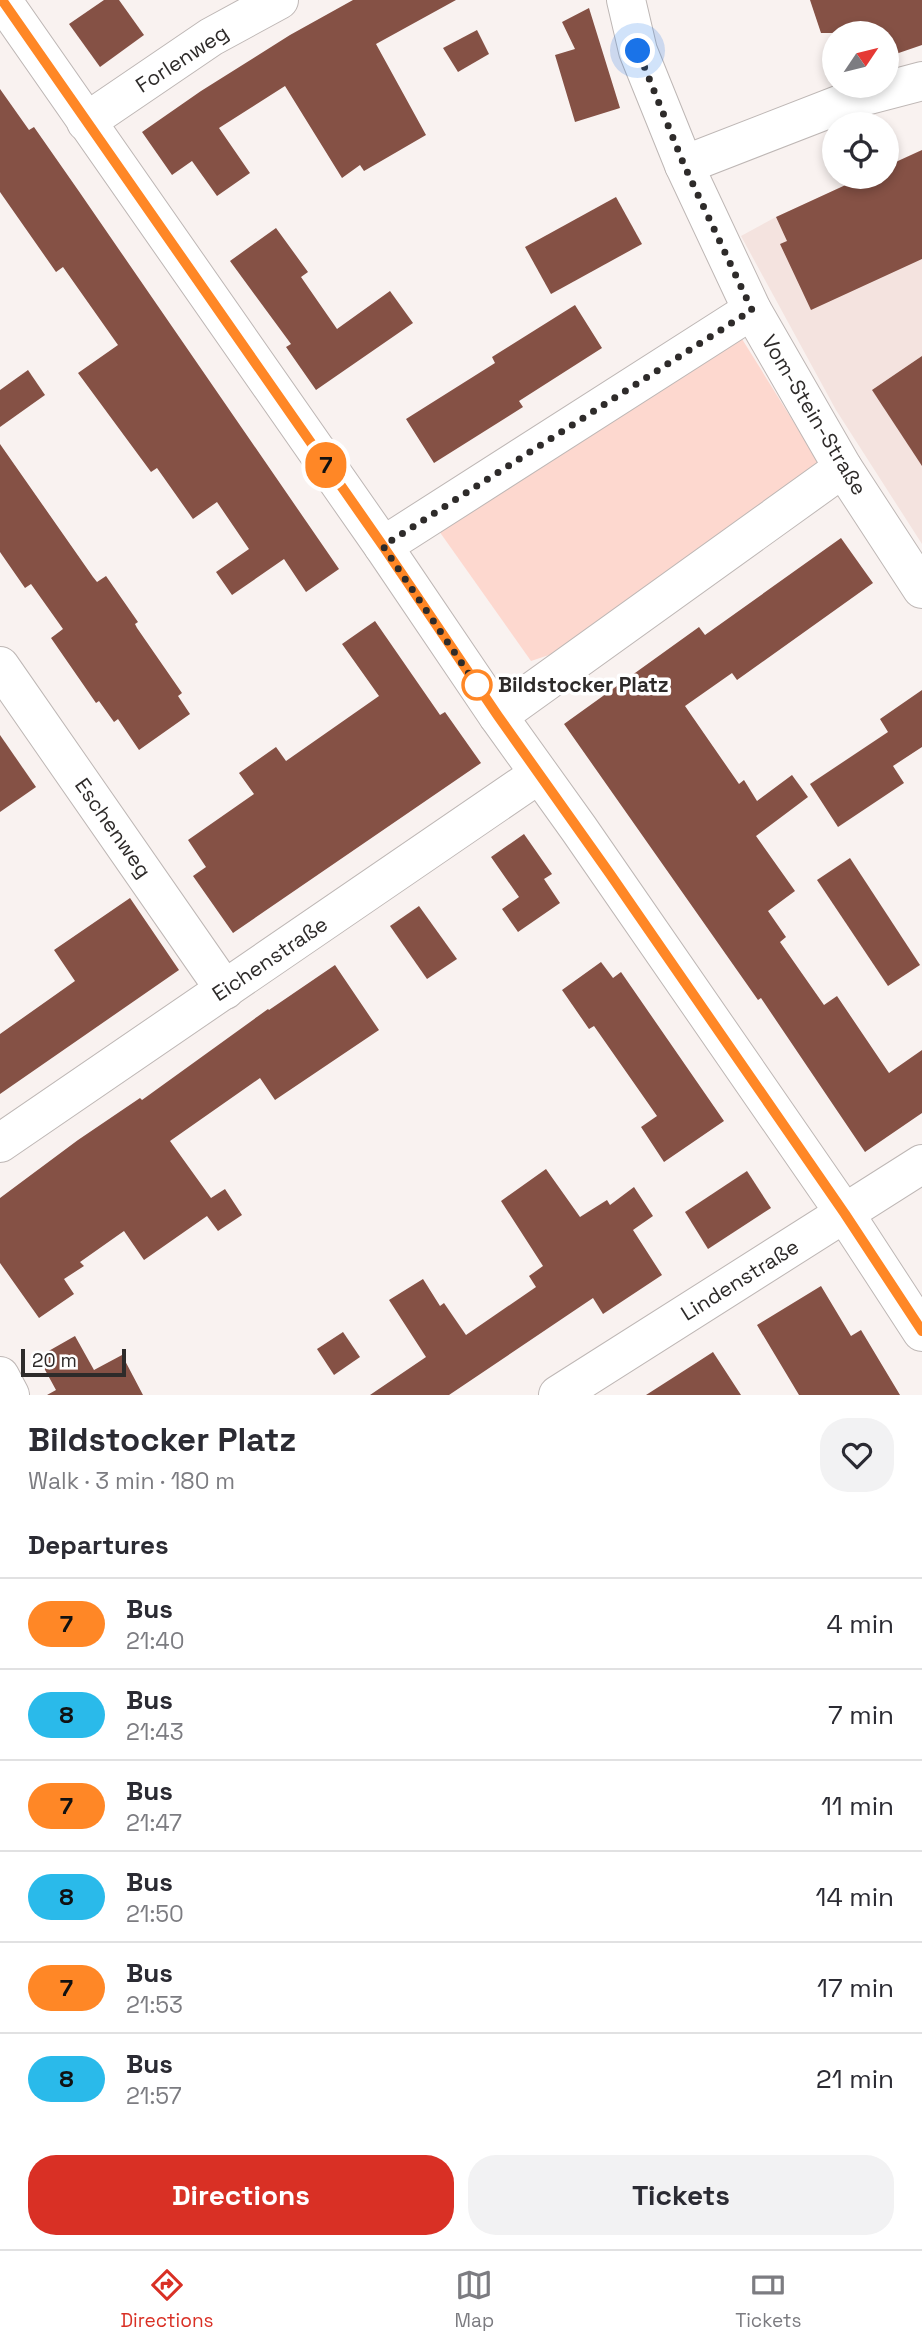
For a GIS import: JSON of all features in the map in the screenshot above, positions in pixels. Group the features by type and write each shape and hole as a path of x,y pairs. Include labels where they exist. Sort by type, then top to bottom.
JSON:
{"street":[{"path":"2,0 845,1214 922,1332"},
{"name":"Forlenweg","path":"86,122 211,37 279,0"},
{"name":"Vom-Stein-Straße","path":"626,0 638,51 684,165 752,310 842,468 922,589"},
{"path":"684,165 854,99 922,81"},
{"path":"383,546 752,310"},
{"path":"498,716 842,468"},
{"name":"Eschenweg","path":"0,666 225,990"},
{"name":"Eichenstraße","path":"0,1143 539,774"},
{"name":"Lindenstraße","path":"558,1395 922,1164"},
{"path":"0,1376 10,1395"}],"shaded area":[{"path":"919,151 922,156 922,544 836,410 741,236 837,189 899,189 899,160"},
{"name":"Bildstocker Platz","path":"742,339 821,466 570,648 531,661 439,531"}],"building":[{"path":"104,0 119,0 144,35 100,67 69,24"},
{"path":"353,0 456,0 376,44 426,135 364,171 360,165 342,178 285,86 219,128 250,173 217,196 192,161 172,175 142,132 290,35"},
{"path":"810,0 922,0 922,45 900,53 900,21 822,21 821,33"},
{"path":"589,8 620,108 575,122 555,55 575,49 562,22"},
{"path":"477,30 489,54 458,72 443,48"},
{"path":"0,89 29,130 34,127 339,569 306,592 284,559 232,595 216,572 249,549 217,502 193,519 157,468 151,472 78,373 118,345 63,267 56,272 0,192"},
{"path":"922,150 922,259 811,310 780,244 787,241 776,217 837,189 899,189 899,161"},
{"path":"616,197 642,244 551,294 525,247"},
{"path":"276,228 308,272 301,277 337,329 390,291 413,323 316,390 286,347 291,344 230,261"},
{"path":"575,305 602,348 519,401 523,407 434,463 406,419 495,363 492,357"},
{"path":"922,356 922,466 872,390"},
{"path":"28,370 45,395 0,427 0,390"},
{"path":"0,444 97,582 106,576 138,622 135,624 137,628 182,693 178,696 190,714 139,750 118,719 114,722 99,701 96,703 51,638 63,629 31,584 25,588 0,552"},
{"path":"841,538 873,583 737,680 732,673 685,706 739,784 744,780 757,801 792,775 808,797 756,836 795,891 768,911 786,937 780,942 824,1005 837,996 889,1073 922,1050 922,1113 865,1152 761,998 758,1000 564,724 699,627 705,635"},
{"path":"375,621 440,715 445,712 481,763 233,933 193,876 206,867 188,840 254,794 239,773 276,747 286,761 379,696 342,644"},
{"path":"922,690 922,747 893,766 904,783 838,827 810,784 888,732 880,719"},
{"path":"0,735 36,787 0,812"},
{"path":"524,834 552,874 544,879 560,903 518,932 502,909 519,897 491,857"},
{"path":"850,858 920,965 888,986 817,880"},
{"path":"130,898 179,970 0,1094 0,1034 75,981 54,950"},
{"path":"419,906 457,959 427,979 390,926"},
{"path":"601,962 613,978 621,972 724,1121 664,1162 641,1127 657,1116 594,1026 589,1029 562,990"},
{"path":"335,965 379,1030 275,1100 260,1078 170,1141 211,1198 225,1189 242,1215 218,1231 207,1216 144,1260 124,1231 80,1262 84,1266 64,1279 74,1294 39,1318 0,1263 0,1198 78,1140 140,1098 142,1100 268,1009"},
{"path":"546,1169 580,1217 607,1200 610,1205 634,1187 653,1216 633,1230 662,1275 603,1314 593,1298 449,1395 370,1395 426,1357 389,1300 423,1279 440,1306 444,1303 466,1335 536,1287 529,1276 543,1266 501,1201"},
{"path":"747,1171 771,1208 708,1249 685,1212"},
{"path":"821,1286 851,1336 861,1330 900,1395 799,1395 757,1325"},
{"path":"343,1332 360,1357 334,1375 317,1349"},
{"path":"75,1336 94,1370 122,1355 143,1395 47,1395 56,1390 38,1357"},
{"path":"713,1352 741,1395 646,1395 696,1363"}],"bus line":[{"name":"7","path":"2,0 579,829 845,1214 922,1331"}],"place":[{"name":"Bildstocker Platz","path":"477,685"}],"route":[{"path":"477,685 483,695 383,546 752,310 684,165 638,51"}]}
